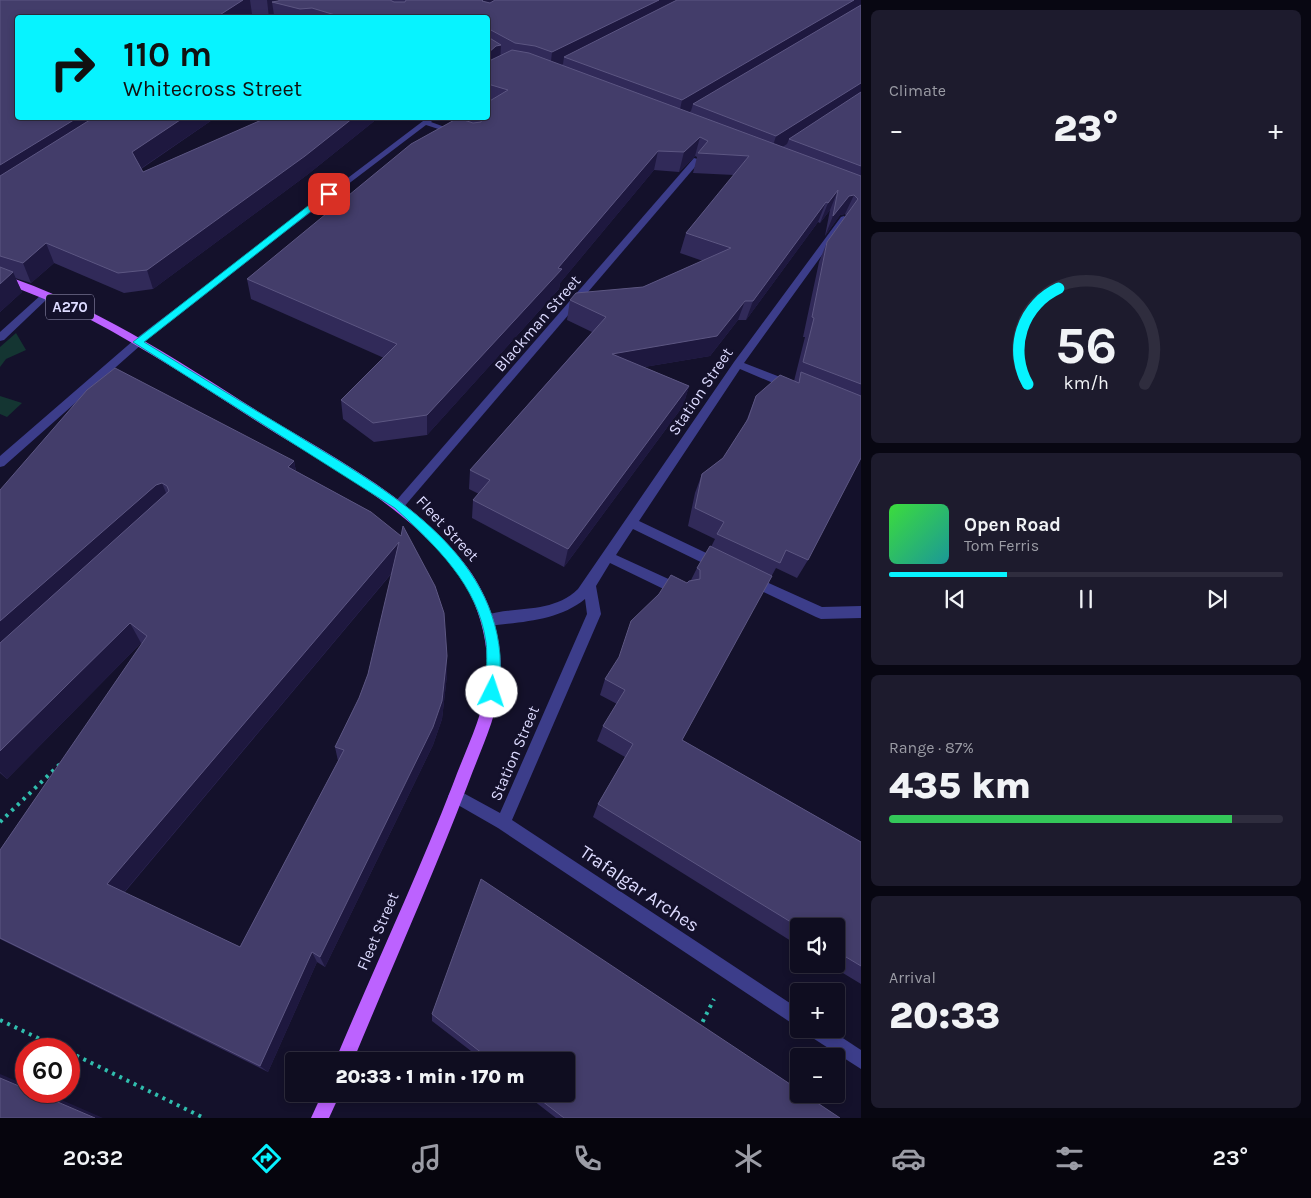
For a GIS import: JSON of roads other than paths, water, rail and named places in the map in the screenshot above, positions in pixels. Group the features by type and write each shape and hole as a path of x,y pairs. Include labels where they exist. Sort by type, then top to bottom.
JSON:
{"main road":[{"name":"A270","path":"0,277 91,316 138,342"},
{"name":"Fleet Street","path":"138,342 399,505 432,535 461,568 476,591 488,620 493,643 494,669 488,715 456,796 348,1052"},
{"path":"320,1118 327,1102"}],"street":[{"path":"0,463 138,342 427,120 468,136"},
{"name":"Blackman Street","path":"399,505 696,160"},
{"name":"Station Street","path":"488,620 538,614 558,608 576,599 590,585 738,364 844,219"},
{"path":"0,338 44,297"},
{"path":"738,364 800,389"},
{"path":"632,524 726,568"},
{"path":"609,557 685,592"},
{"path":"743,576 821,613 861,612"},
{"name":"Station Street","path":"503,823 594,614 590,585"},
{"name":"Trafalgar Arches","path":"456,796 503,823 790,1012"},
{"path":"828,1038 861,1060"}]}
